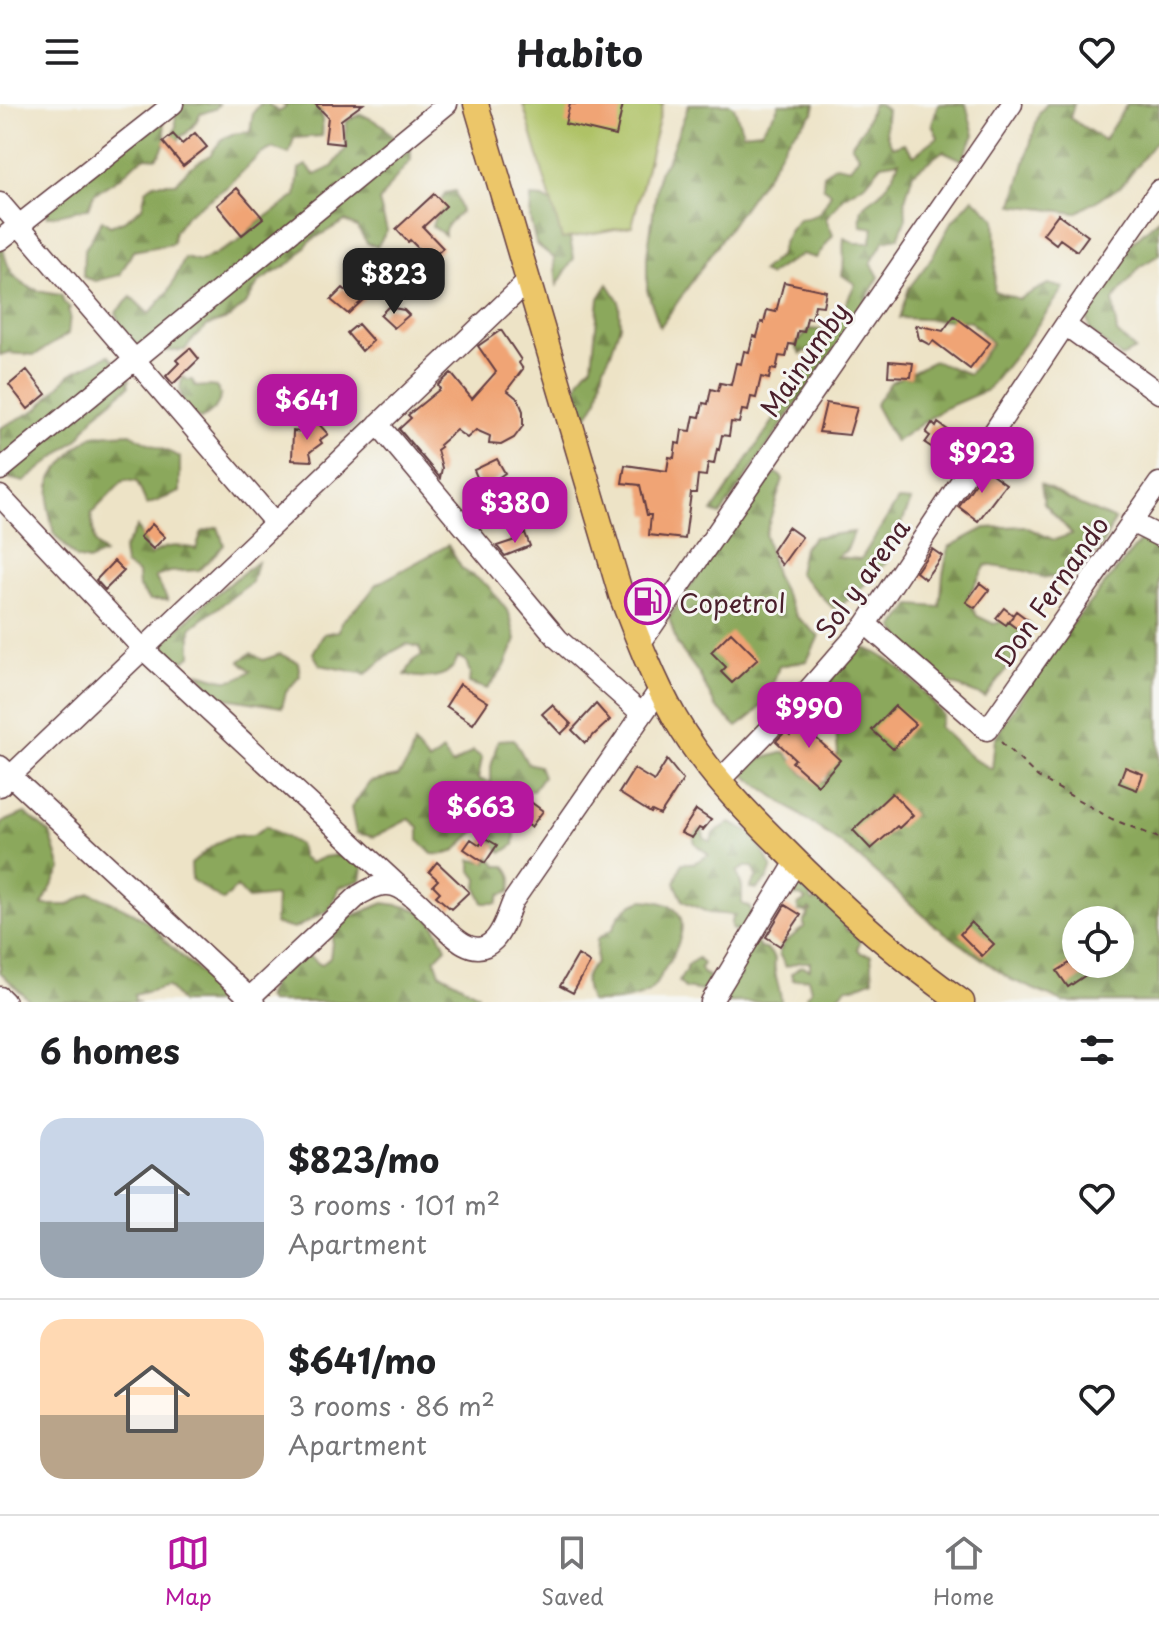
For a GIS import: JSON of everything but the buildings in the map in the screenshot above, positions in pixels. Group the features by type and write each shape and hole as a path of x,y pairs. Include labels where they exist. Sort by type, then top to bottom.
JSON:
{"main road":[{"path":"476,104 607,550 640,644 676,720 720,780 796,862 868,930 916,970 962,1002"}],"street":[{"path":"0,240 173,104"},
{"path":"0,470 447,104"},
{"name":"Mainumby","path":"640,644 1012,104"},
{"name":"Sol y arena","path":"720,780 808,690 866,624 1159,190"},
{"path":"0,203 275,523"},
{"path":"401,888 388,885 373,887 359,895 250,1001 4,776 143,649 528,281"},
{"path":"1065,325 1159,393"},
{"path":"378,424 558,639 642,714"},
{"name":"Don Fernando","path":"987,730 1159,483"},
{"path":"0,496 143,649 468,948 481,948 494,940 513,901 660,689"},
{"path":"1131,522 1159,536"},
{"path":"866,624 987,730"},
{"path":"711,1002 796,862"},
{"path":"0,997 5,1002"}],"path":[{"path":"987,730 1038,777 1112,819 1159,838"}],"green space":[{"path":"175,104 219,104 215,109 200,114 178,141 173,136"},
{"path":"260,104 268,104 279,112 286,107 283,104 322,104 322,136 294,138 289,154 273,148 259,155 228,186 187,215 174,233 173,244 133,251 120,275 96,281 83,277 84,251 102,220 110,226 126,220 142,207 146,190 155,183 176,183 189,168 210,155 222,139 232,134 250,132 253,113"},
{"path":"523,104 663,104 632,226 562,239"},
{"path":"689,104 730,104 734,107 743,133 761,131 779,104 815,104 813,113 787,140 771,168 660,327 647,290 647,256 659,172 668,159"},
{"path":"873,104 887,110 886,129 893,147 904,143 914,155 938,137 932,125 938,104 966,104 974,135 962,160 943,151 913,173 905,200 906,218 898,238 884,241 871,263 879,277 847,330 720,515 712,512 817,356 812,348 801,354 795,345 810,329 835,327 855,284 842,275 844,238 855,243 870,243 874,228 861,226 861,211 886,187 899,161 882,164 866,183 843,197 826,219 833,235 816,258 802,254 769,276 761,272 779,256 789,231 799,219 812,217 823,209 831,193 823,187 824,174 836,165 850,168 859,155 851,145 864,127"},
{"path":"1047,104 1074,104 1070,118 1104,140 1127,104 1159,104 1159,137 1121,186 1076,213 1013,205 1039,113"},
{"path":"361,114 383,125 393,137 411,143 411,160 379,202 387,230 377,247 367,243 357,227 345,221 310,241 295,260 259,282 247,302 230,318 207,326 185,350 156,352 131,345 120,327 116,312 131,297 149,314 169,291 185,258 200,262 238,242 255,225 296,196 299,169 306,165 315,175 332,167 347,147 347,121"},
{"path":"162,118 165,140 156,158 146,157 134,164 94,194 88,208 47,216 48,199"},
{"path":"455,191 461,212 447,225 445,235 432,226 441,211 440,203 445,193"},
{"path":"531,197 543,198 564,210 574,258 557,285 554,258 536,244 530,219"},
{"path":"973,198 995,218 994,291 1019,299 1048,284 1064,288 987,390 943,409 895,442 875,405 891,382 934,361 969,374 992,343 970,321 899,318 909,288 931,259 951,223"},
{"path":"1159,219 1159,255 1141,266 1113,300 1117,333 1135,350 1121,357 1090,331 1085,308 1128,246"},
{"path":"0,227 5,256 14,276 32,289 61,295 70,308 68,334 35,355 0,355"},
{"path":"608,284 619,301 620,325 604,366 598,399 585,420 578,397 578,384 592,365 599,298"},
{"path":"109,355 114,361 123,363 130,380 129,386 96,414 79,438 24,482 0,476 0,428 38,409 70,374"},
{"path":"183,377 192,380 196,387 216,387 221,395 214,409 201,419 190,413 183,402 180,390"},
{"path":"131,433 180,457 180,492 147,505 137,482 122,482 91,514 95,544 104,554 88,561 76,558 54,534 48,506 51,478 76,448 94,435"},
{"path":"777,473 783,479 765,535 775,575 797,617 819,636 807,661 779,666 765,701 737,727 716,707 699,674 677,644 669,618 752,494"},
{"path":"1041,484 1115,520 1102,546 1078,575 1044,578 1025,571 986,565 967,598 977,616 994,624 1022,616 1031,626 1007,669 985,697 949,683 915,655 894,628 911,605 940,607 949,547 985,528 1024,526 1054,540 1072,534 1044,503"},
{"path":"898,500 911,501 885,564 854,596 834,609 798,573 803,548 814,537 854,532 847,550 836,557 861,559"},
{"path":"137,527 150,556 172,546 196,549 202,532 218,527 224,545 199,570 170,572 155,577 168,600 149,600 139,588 138,573 125,565 123,550"},
{"path":"1146,534 1159,534 1159,1002 1063,1002 1010,979 933,924 855,854 733,767 785,752 805,776 825,782 838,754 836,730 821,696 839,669 865,648 888,660 908,676 943,715 939,727 973,759 992,769 995,738 1059,640"},
{"path":"448,545 462,569 487,585 509,613 516,640 505,666 487,689 469,683 466,661 458,657 452,668 441,675 405,675 414,660 422,655 419,647 407,644 392,652 366,674 320,665 313,653 324,634 339,631 341,622 377,584"},
{"path":"257,562 252,582 191,628 191,656 177,665 163,659 165,642 207,601"},
{"path":"251,653 263,660 280,654 298,662 300,676 286,692 282,707 219,697 198,673 224,680 236,679 251,671 240,661"},
{"path":"514,739 527,763 539,766 543,776 533,790 515,790 506,802 508,814 516,824 514,845 502,853 481,828 455,850 442,854 432,854 419,841 419,827 409,819 374,837 356,833 351,808 370,782 398,776 408,762 414,744 429,762 443,751 452,765 473,751 482,758 478,779 491,783 491,767 498,740"},
{"path":"25,813 50,833 61,869 42,905 68,905 90,893 132,912 151,925 200,973 207,975 219,1002 181,1002 165,987 134,995 138,1002 31,1002 0,972 0,828 3,822"},
{"path":"730,823 753,834 772,867 768,878 757,889 750,888 757,876 753,867 737,872 742,887 742,904 750,907 752,922 750,929 739,933 731,929 735,915 709,913 683,901 675,883 682,863 694,863 709,855 696,844 694,834 702,827 704,838 711,842 713,834"},
{"path":"266,826 299,845 302,858 310,863 324,857 350,853 364,862 361,880 340,887 329,910 294,929 275,924 276,896 248,899 237,887 223,901 192,880 191,864 209,849 225,839 251,835"},
{"path":"490,857 498,866 508,869 512,884 510,892 500,895 497,903 483,903 477,888 478,879 471,870 471,860 487,862"},
{"path":"791,865 805,884 803,887 807,888 812,901 815,902 821,895 844,915 843,923 847,931 852,931 860,943 857,948 861,953 871,955 873,979 847,987 829,1002 807,1002 806,996 811,990 808,978 793,980 791,974 801,966 810,969 810,962 786,967 779,954 783,944 804,927 807,913 811,911 798,911 798,905 806,900 800,896 791,897 784,889"},
{"path":"643,900 660,902 679,914 681,933 672,957 654,987 645,994 625,1000 590,1002 585,981 596,963 597,939 613,929 619,915"},
{"path":"384,903 417,910 429,919 446,948 435,959 440,973 478,994 473,1002 455,995 432,1002 269,1002 266,998 275,977 307,955 321,965 330,958 333,935 347,918"},
{"path":"756,941 775,959 781,1002 712,1002"},
{"path":"698,958 703,964 700,968 702,973 710,977 702,991 685,988 679,982 687,965"}],"place":[{"name":"Copetrol","path":"648,602"}]}
